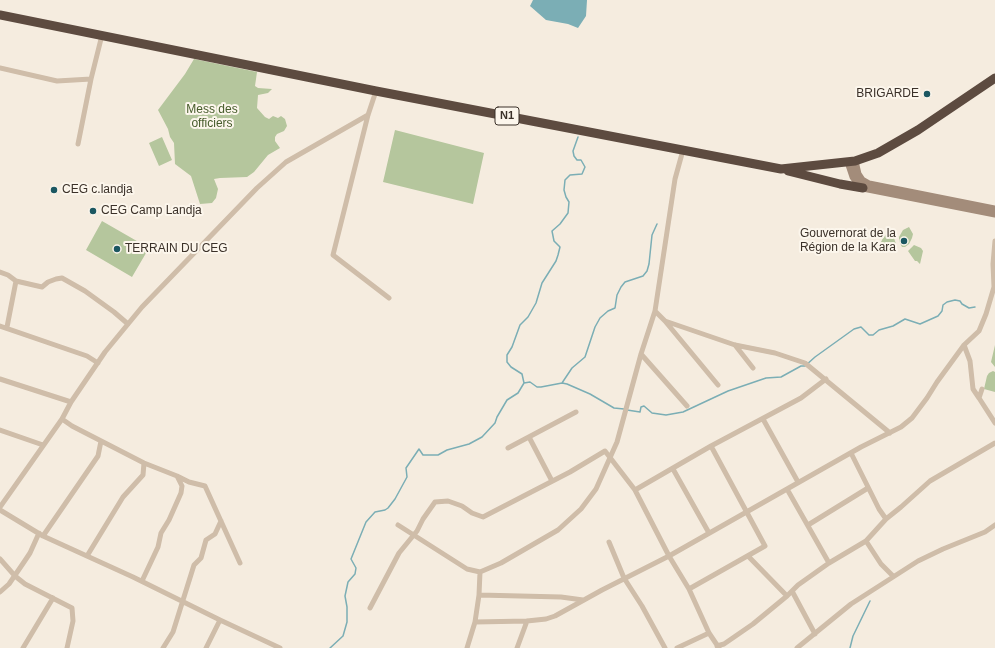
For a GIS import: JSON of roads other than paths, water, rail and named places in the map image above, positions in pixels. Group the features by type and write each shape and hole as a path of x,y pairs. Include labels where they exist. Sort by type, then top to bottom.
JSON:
{"highway":[{"name":"N1","path":"0,15 376,91 781,170 851,162 878,153 908,137 995,78"},
{"path":"781,170 863,188"}],"main road":[{"path":"851,162 853,177 863,188 995,208"},
{"path":"851,162 865,183 995,214"}],"street":[{"path":"78,144 90,79 102,35"},
{"path":"0,68 57,81 90,79"},
{"path":"376,91 368,115 333,255 389,298"},
{"path":"0,507 62,419 71,402 98,363 142,307 235,210 286,162 368,115"},
{"path":"398,525 467,568 480,572 501,563 558,530 581,509 596,489 617,442 625,409 655,311 675,179 683,150"},
{"path":"475,622 527,621 546,619 555,616 624,578 669,556 787,488 901,427 912,418 964,345 978,331 986,314 994,287 993,264 995,241"},
{"path":"0,272 8,275 16,281 42,287 48,282 62,278 85,291 128,324"},
{"path":"7,327 16,281"},
{"path":"655,311 718,385"},
{"path":"665,321 735,345 775,353 807,364 890,433"},
{"path":"0,326 7,327 53,345 87,356 98,363"},
{"path":"735,345 753,368"},
{"path":"964,345 970,362 973,389 995,423"},
{"path":"641,354 687,406"},
{"path":"0,379 71,402"},
{"path":"635,490 711,446 801,398 826,379"},
{"path":"979,398 982,389"},
{"path":"508,448 576,412"},
{"path":"62,419 72,426 144,463 189,482 205,486 240,563"},
{"path":"763,419 798,482"},
{"path":"0,430 43,444"},
{"path":"529,437 552,481"},
{"path":"0,592 9,584 41,535 98,456 101,441"},
{"path":"370,608 398,553 414,536 435,502 448,501 462,506 483,518 605,451 635,490 669,556 689,589 709,633 718,647 742,632 787,596 798,585 829,563 866,541 886,519 930,481 995,443"},
{"path":"689,589 765,546 711,446"},
{"path":"851,453 868,488 886,519"},
{"path":"87,556 123,497 143,476 144,463"},
{"path":"673,469 709,533"},
{"path":"142,581 158,547 161,533 169,520 181,493 182,486 177,476"},
{"path":"787,488 829,563"},
{"path":"808,525 868,488"},
{"path":"0,510 41,535 142,581 280,648"},
{"path":"164,648 173,632 194,565 201,558 206,540 215,534 221,521"},
{"path":"797,648 851,604 893,576 918,561 985,532 995,525"},
{"path":"866,541 881,564 893,576"},
{"path":"609,542 624,578 642,606 665,648"},
{"path":"748,556 787,596"},
{"path":"0,560 14,576 25,584 72,608 73,622 66,648"},
{"path":"467,648 475,622 479,595 480,572"},
{"path":"792,591 814,634"},
{"path":"479,595 561,597 583,600"},
{"path":"23,648 53,598"},
{"path":"206,648 220,620"},
{"path":"517,648 527,621"},
{"path":"677,648 709,633"}],"water":[{"path":"533,0 587,0 586,16 578,28 568,24 546,20 530,6"}],"waterway":[{"path":"330,648 343,636 347,622 345,596 348,582 355,574 356,568 351,559 366,522 375,512 388,508 395,499 407,477 406,468 419,449 423,455 438,455 447,450 469,444 482,437 495,423 507,400 518,393 524,383 522,374 511,367 507,362 507,355 512,347 520,325 528,317 536,303 542,283 556,261 558,255 560,247 554,241 552,231 560,224 568,213 569,202 564,190 565,180 570,175 582,174 585,167 581,160 577,160 574,156 573,151 578,137"},
{"path":"562,383 572,368 585,357 595,327 600,318 608,311 615,308 617,295 621,287 625,282 643,276 647,271 652,235 657,224"},
{"path":"627,410 640,412 641,407 644,406 652,413 666,415 683,412 728,391 766,378 781,377 801,366 805,366 854,329 861,327 869,335 873,335 879,330 893,326 905,319 920,324 938,316 942,311 943,305 947,302 955,300 960,301 969,308 975,307"},
{"path":"524,383 530,382 537,387 562,383 567,384 590,394 614,408 624,409"},
{"path":"850,648 853,636 870,601"}],"place":[{"name":"BRIGARDE","path":"927,94"},
{"name":"CEG c.landja","path":"54,190"},
{"name":"CEG Camp Landja","path":"93,211"},
{"name":"Gouvernorat de la Région de la Kara","path":"904,241"},
{"name":"TERRAIN DU CEG","path":"117,249"}],"park label":[{"name":"Mess des officiers","path":"212,117"}]}
